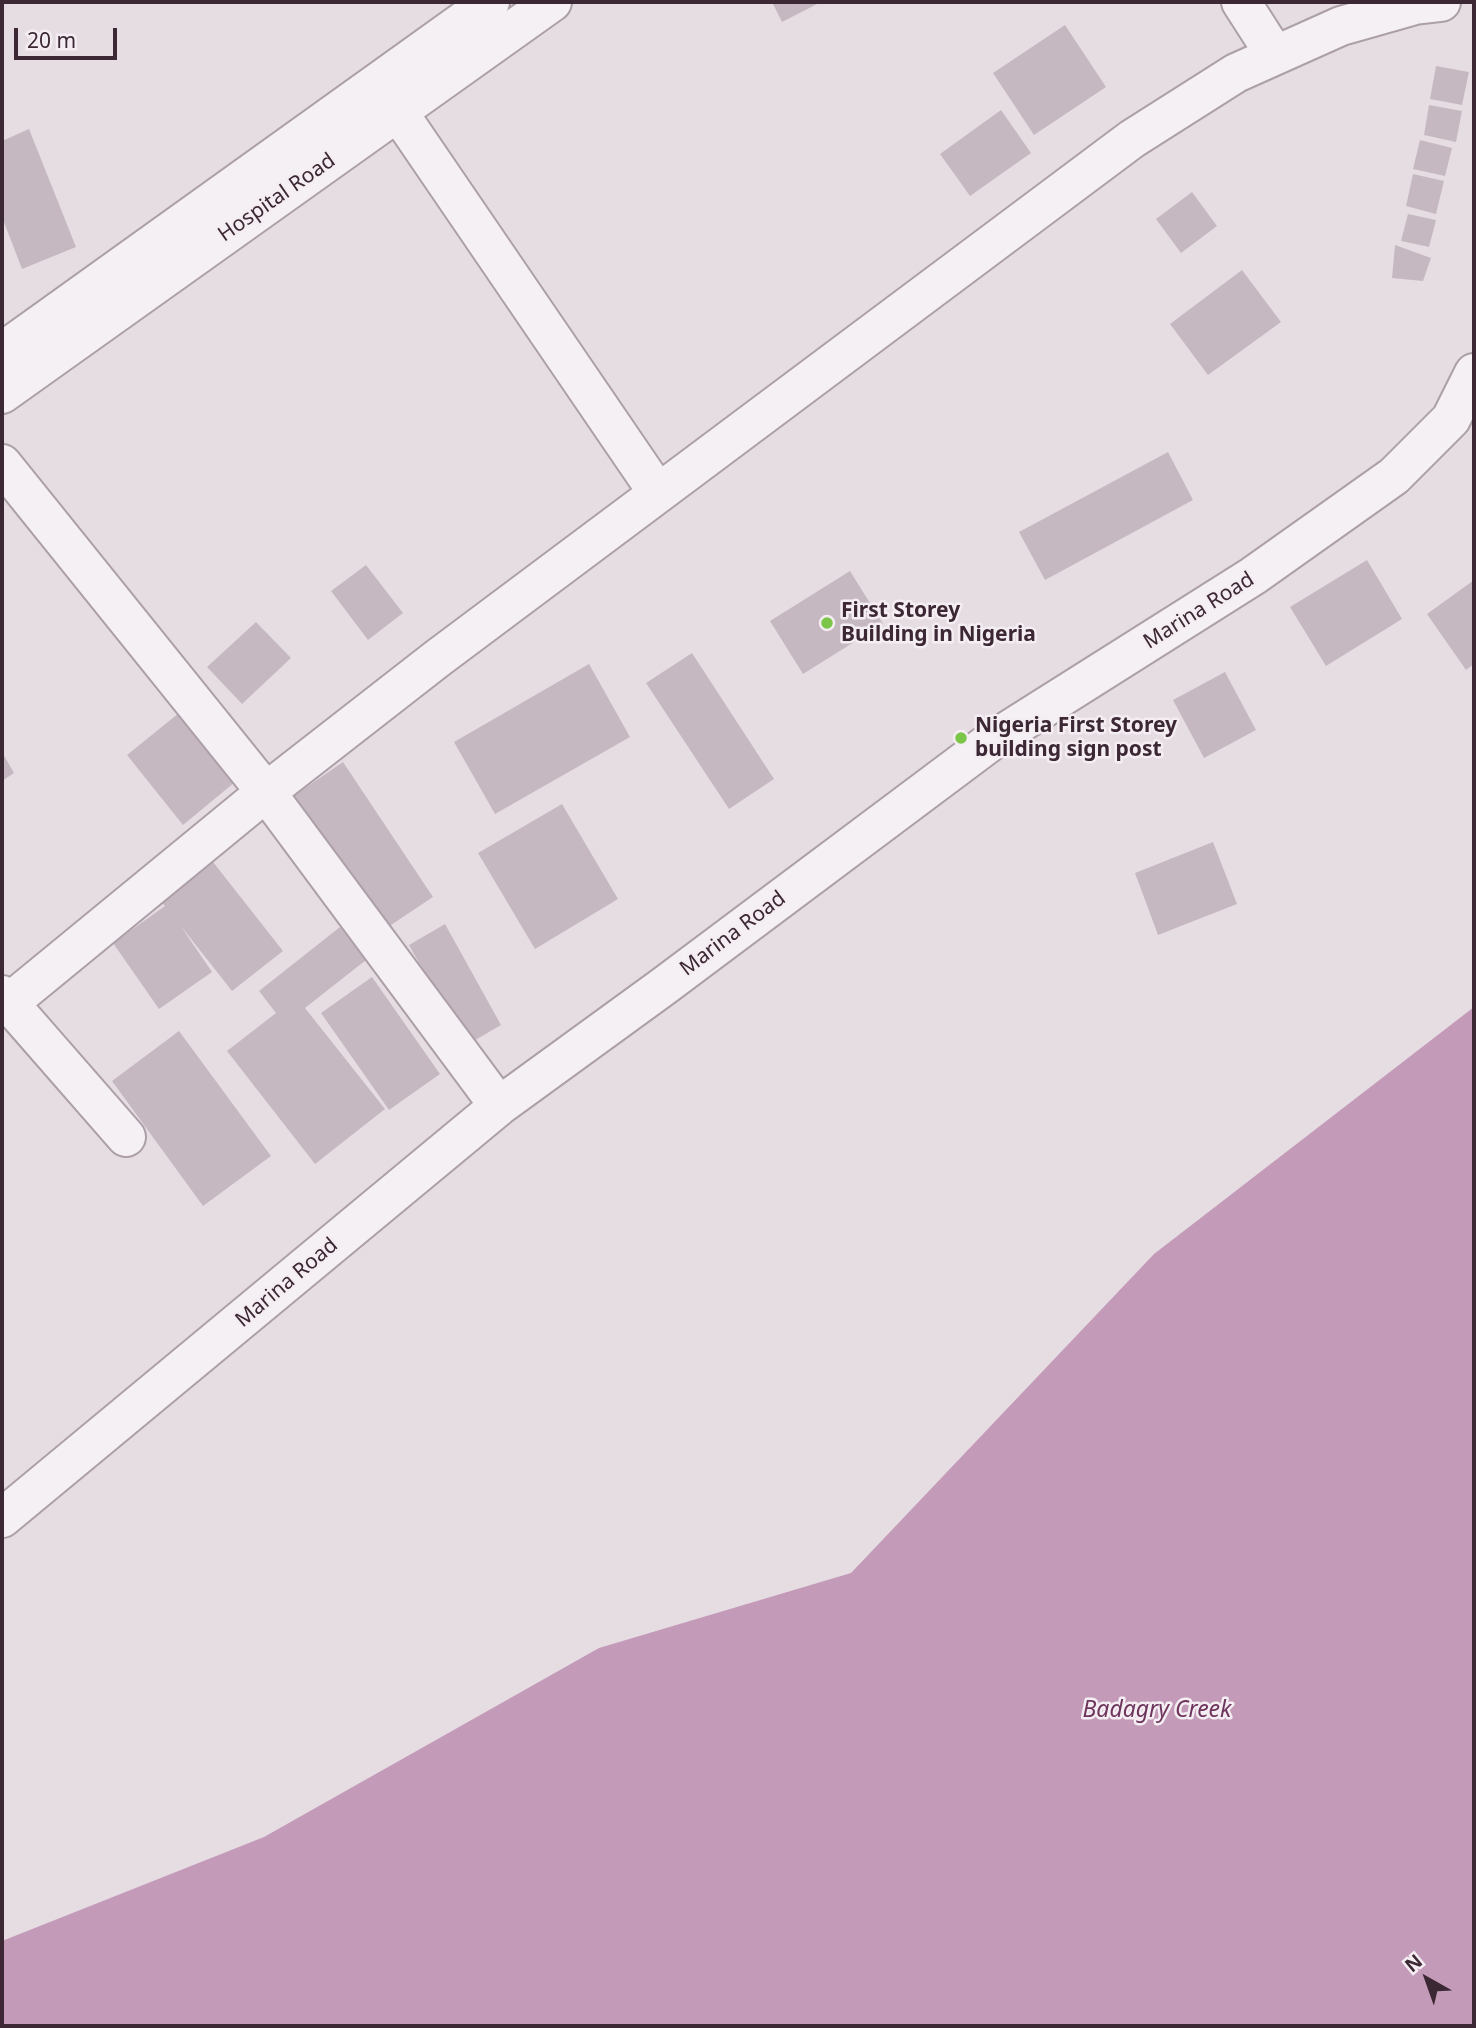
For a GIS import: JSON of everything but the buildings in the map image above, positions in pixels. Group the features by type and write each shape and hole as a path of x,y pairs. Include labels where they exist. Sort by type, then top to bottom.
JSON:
{"street":[{"name":"Hospital Road","path":"2,352 491,2"},
{"name":"Hospital Road","path":"2,394 552,2"},
{"path":"1241,2 1275,55"},
{"path":"126,1137 5,999 438,658 1132,139 1236,73 1275,55 1341,26 1415,5 1441,2"},
{"path":"398,112 658,493"},
{"name":"Marina Road","path":"3,1516 499,1107 990,742 1253,576 1394,477 1451,419 1474,373"},
{"path":"2,464 266,792 499,1107"}],"water":[{"name":"Badagry Creek","path":"1474,1007 1474,2026 2,2026 2,1941 264,1837 599,1648 851,1573 1154,1254"}],"place":[{"name":"First Storey Building in Nigeria","path":"827,623"},
{"name":"Nigeria First Storey building sign post","path":"961,738"}]}
